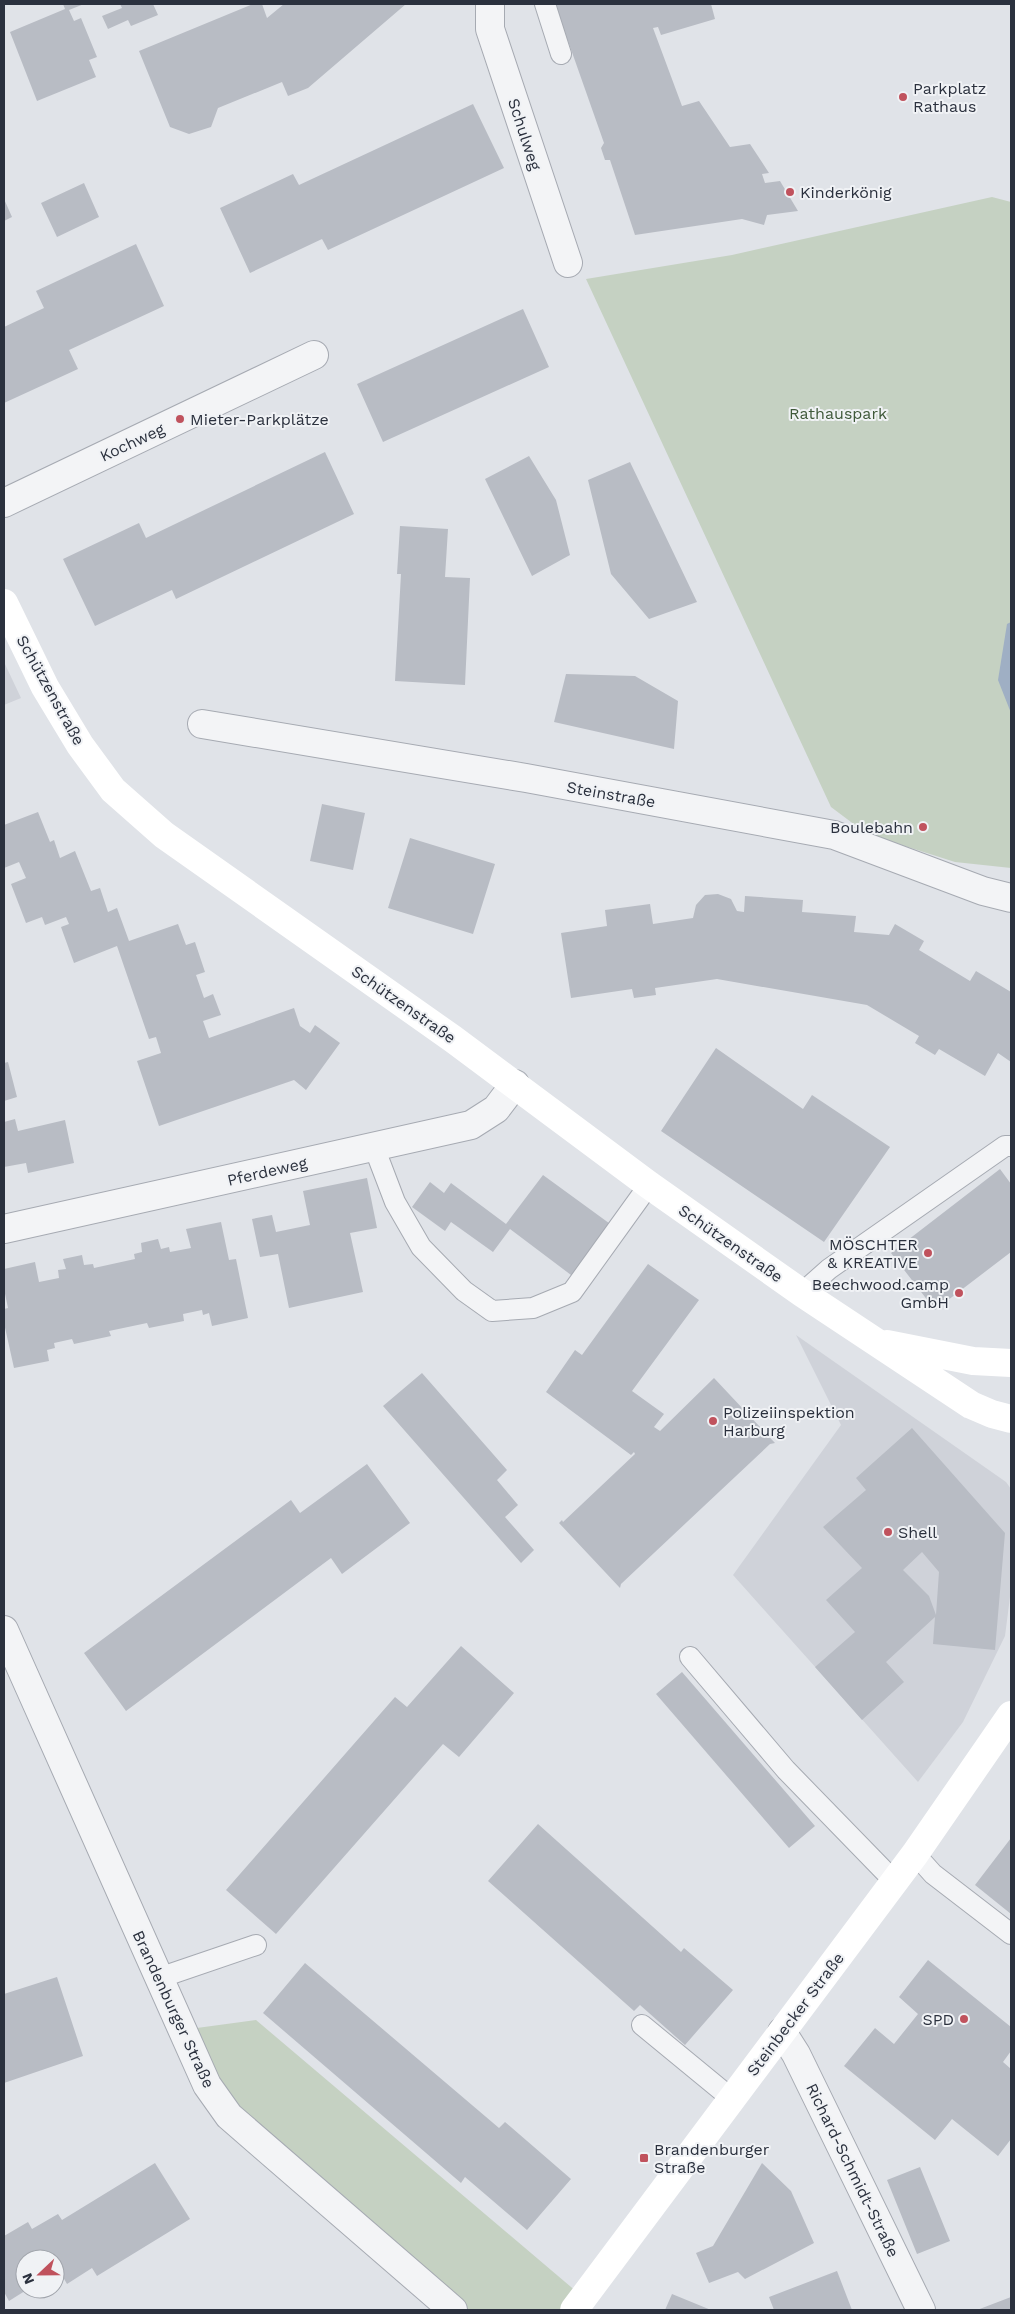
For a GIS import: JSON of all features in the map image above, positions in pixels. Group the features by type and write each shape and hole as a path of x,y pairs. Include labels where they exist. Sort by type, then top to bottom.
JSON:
{"street":[{"name":"Schulweg","path":"490,4 490,29 568,264"},
{"name":"Kochweg","path":"4,503 314,355"},
{"name":"Schützenstraße","path":"4,603 45,687 80,745 113,790 164,835 515,1084 649,1185 802,1293 971,1405 992,1414 1011,1419"},
{"name":"Steinstraße","path":"202,724 526,778 834,835 983,891 1011,898"},
{"name":"Pferdeweg","path":"4,1228 471,1125 496,1109 515,1084"},
{"name":"Schützenstraße","path":"875,1341 973,1361 1011,1363"},
{"name":"Brandenburger Straße","path":"4,1630 207,2085 229,2116 453,2310"},
{"name":"Steinbecker Straße","path":"574,2310 914,1854 1011,1715"},
{"name":"Richard-Schmidt-Straße","path":"782,2032 800,2063 921,2310"}],"lane":[{"path":"545,4 561,54"},
{"path":"802,1293 837,1264 1005,1146 1011,1146"},
{"path":"374,1147 394,1202 420,1247 464,1292 492,1311 533,1308 572,1292 649,1185"},
{"path":"690,1657 786,1770 894,1881"},
{"path":"914,1854 932,1874 1011,1934"},
{"path":"159,1978 256,1945"},
{"path":"642,2025 732,2099"}],"shaded area":[{"path":"4,662 21,698 4,705"},
{"name":"Shell","path":"796,1335 1006,1482 1011,1489 1011,1589 1005,1636 963,1722 918,1782 733,1575 841,1425"}],"green space":[{"name":"Rathauspark","path":"992,197 1011,202 1011,868 955,862 867,834 831,807 586,279 732,255"},
{"path":"256,2020 584,2298 574,2310 453,2310 229,2116 182,2030"}],"water":[{"path":"1011,622 1011,713 998,680 1007,624"}],"building":[{"path":"63,4 84,4 69,10 74,21 81,18 97,57 89,60 96,77 37,101 10,32 65,9"},
{"path":"120,4 153,4 158,15 131,26 128,20 108,29 102,16 122,8"},
{"path":"253,4 262,4 267,18 284,4 406,4 308,88 288,96 282,82 218,108 211,127 189,134 170,127 139,51"},
{"path":"555,4 711,4 715,19 661,35 658,27 653,28 682,106 699,101 730,147 750,144 769,173 762,174 765,183 780,181 798,211 767,215 764,225 742,219 635,235 610,160 605,160 601,148 604,143"},
{"path":"473,104 504,168 328,250 322,239 250,273 220,208 293,174 299,185"},
{"path":"84,183 99,217 57,237 41,203"},
{"path":"4,199 12,217 4,221"},
{"path":"136,244 164,306 69,350 78,369 4,403 4,327 44,308 36,291"},
{"path":"523,309 549,367 383,442 357,384"},
{"path":"325,452 354,514 176,599 172,590 95,626 63,559 139,523 146,538"},
{"path":"529,456 556,500 570,555 532,576 485,479"},
{"path":"630,462 697,602 649,619 611,574 588,480"},
{"path":"400,526 448,529 445,577 470,578 465,685 395,681 401,574 397,574"},
{"path":"566,674 635,676 678,701 674,749 554,722"},
{"path":"322,804 365,813 353,870 310,861"},
{"path":"38,812 50,842 54,840 60,858 75,851 91,891 100,888 108,912 117,908 129,941 178,924 186,945 195,942 205,972 196,975 204,998 213,994 221,1015 203,1021 209,1038 294,1008 300,1026 310,1033 315,1025 340,1043 306,1090 294,1080 159,1126 137,1061 161,1053 156,1037 149,1039 117,946 74,963 61,927 69,924 66,917 45,925 42,917 26,923 11,884 26,878 19,862 4,868 4,825"},
{"path":"410,838 495,864 473,934 388,908"},
{"path":"718,894 731,899 737,911 744,912 745,896 803,900 802,912 856,916 854,932 889,935 895,924 924,941 919,950 970,981 976,971 1011,992 1011,1062 998,1053 985,1076 939,1049 935,1055 915,1043 919,1036 867,1005 717,979 655,988 656,995 634,998 632,989 571,998 561,933 607,926 605,910 650,904 653,924 693,918 696,905 705,895"},
{"path":"716,1048 803,1109 812,1095 890,1147 824,1242 661,1131"},
{"path":"8,1062 17,1097 4,1101 4,1063"},
{"path":"15,1119 18,1131 65,1120 74,1163 28,1173 26,1163 4,1167 4,1122"},
{"path":"1000,1169 1011,1184 1011,1252 935,1310 891,1253"},
{"path":"543,1175 613,1226 575,1278 510,1229 493,1252 451,1222 445,1231 412,1207 430,1182 444,1193 451,1183 506,1224"},
{"path":"367,1178 377,1228 350,1233 363,1292 289,1308 278,1254 260,1257 252,1219 272,1215 276,1232 310,1225 303,1191"},
{"path":"221,1222 229,1260 236,1259 248,1318 212,1326 209,1313 203,1315 202,1310 183,1314 184,1321 149,1328 147,1323 109,1331 111,1336 74,1344 72,1339 54,1343 55,1348 47,1350 49,1361 14,1368 4,1323 4,1309 8,1308 4,1289 4,1269 35,1262 39,1282 59,1278 58,1270 66,1269 63,1259 82,1255 84,1265 93,1264 94,1268 135,1259 134,1254 142,1252 141,1243 158,1239 161,1249 169,1247 170,1252 191,1248 186,1229"},
{"name":"Polizeiinspektion Harburg","path":"648,1264 699,1300 632,1391 664,1414 654,1427 660,1431 714,1378 775,1443 770,1444 621,1584 620,1588 559,1523 562,1520 563,1522 635,1454 634,1452 631,1455 546,1392 575,1350 582,1355"},
{"path":"422,1373 507,1470 497,1480 518,1505 505,1517 534,1550 521,1563 383,1406"},
{"path":"912,1428 1005,1533 995,1650 933,1644 935,1617 886,1662 904,1682 862,1720 815,1667 855,1632 826,1600 862,1568 823,1527 866,1490 856,1478","holes":["922,1552 939,1572 936,1615 929,1596 903,1570"]},
{"path":"367,1464 410,1523 342,1574 331,1558 126,1711 84,1653 291,1500 300,1513"},
{"path":"461,1646 514,1693 459,1757 443,1744 276,1934 226,1890 395,1697 407,1707"},
{"path":"682,1672 815,1826 789,1848 656,1694"},
{"path":"538,1824 681,1952 684,1948 733,1990 685,2045 640,2005 634,2011 488,1881"},
{"path":"1011,1838 1011,1914 975,1885"},
{"path":"928,1960 1011,2027 1011,2051 1003,2062 1011,2069 1011,2139 998,2156 952,2119 935,2140 844,2066 875,2028 894,2044 918,2014 899,1997"},
{"path":"305,1963 499,2128 505,2122 571,2179 527,2230 465,2177 461,2183 263,2013"},
{"path":"57,1977 83,2056 4,2083 4,1994"},
{"path":"155,2163 190,2219 97,2276 92,2268 67,2284 65,2280 65,2249 15,2249 15,2297 9,2301 4,2292 4,2236 28,2222 32,2229 58,2214 62,2220"},
{"path":"762,2163 791,2191 814,2243 745,2279 738,2272 709,2283 696,2253 713,2246"},
{"path":"920,2167 950,2241 917,2254 887,2180"},
{"path":"837,2271 852,2310 774,2310 769,2297"},
{"path":"672,2294 711,2310 665,2310"},
{"path":"1011,2297 1011,2310 977,2310"}],"place":[{"name":"Parkplatz Rathaus","path":"903,97"},
{"name":"Kinderkönig","path":"790,192"},
{"name":"Mieter-Parkplätze","path":"180,419"},
{"name":"Boulebahn","path":"923,827"},
{"name":"MÖSCHTER & KREATIVE","path":"928,1253"},
{"name":"Beechwood.camp GmbH","path":"959,1293"},
{"name":"Polizeiinspektion Harburg","path":"713,1421"},
{"name":"Shell","path":"888,1532"},
{"name":"SPD","path":"964,2019"},
{"name":"Brandenburger Straße","path":"644,2158"}]}
